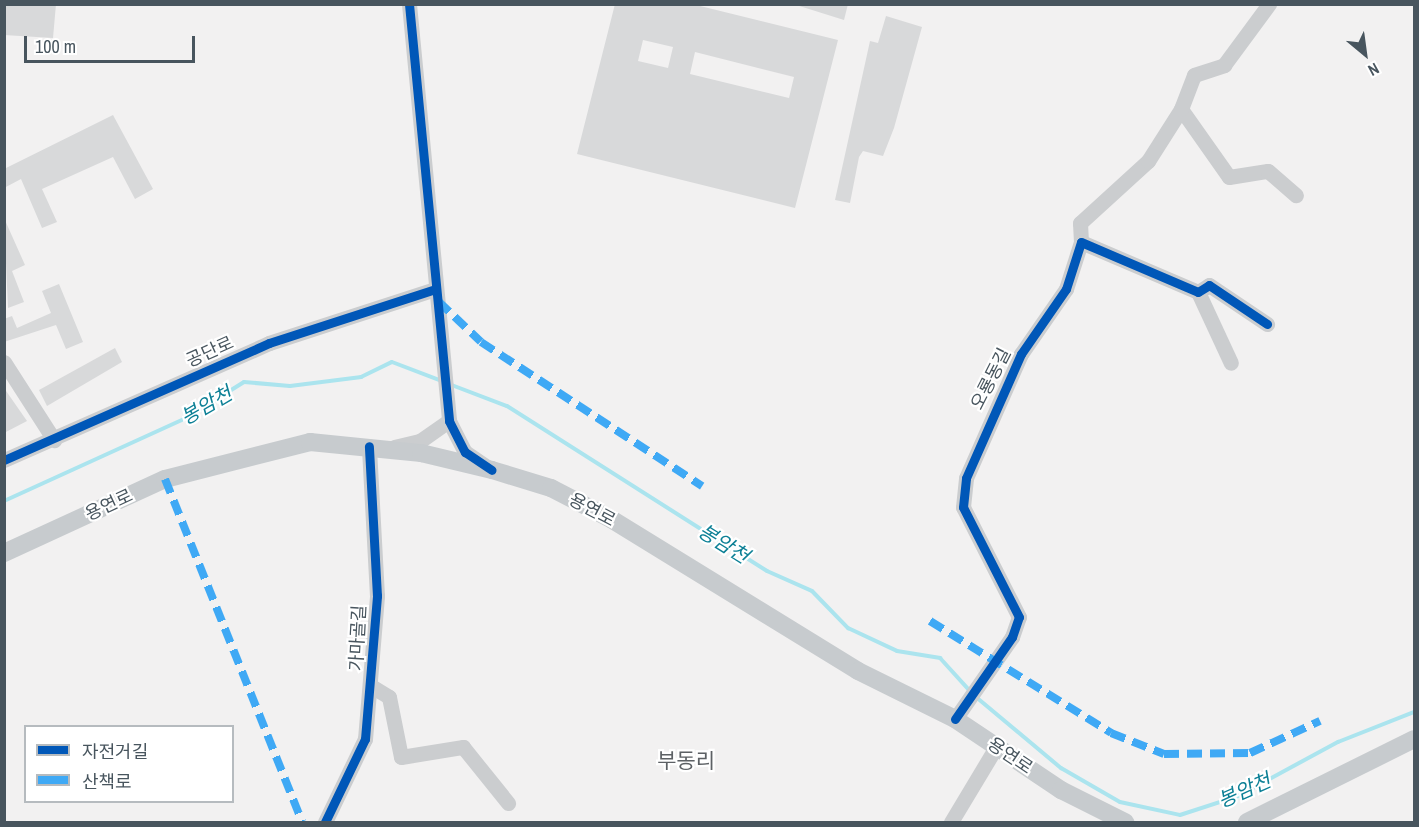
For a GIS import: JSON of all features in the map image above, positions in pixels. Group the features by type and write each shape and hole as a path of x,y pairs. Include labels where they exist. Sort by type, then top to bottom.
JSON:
{"main road":[{"name":"용연로","path":"4,553 165,478 310,442 378,447 492,470 551,488 611,519 858,671 959,712 994,752 1061,790 1125,822"},
{"path":"1247,822 1414,740"}],"street":[{"path":"409,4 449,418 465,453 492,470"},
{"name":"오룡동길","path":"959,712 985,672 1012,637 1019,617 963,507 966,478 1021,354 1066,289 1081,242 1080,223 1148,161 1181,109 1194,75 1224,65 1269,4"},
{"path":"1181,109 1229,177 1268,171 1296,195"},
{"path":"1081,242 1198,292 1215,288 1267,324"},
{"name":"공단로","path":"4,460 54,440 269,343 435,289"},
{"path":"1198,292 1231,363"},
{"path":"4,362 54,440"},
{"path":"378,447 420,441 449,418"},
{"name":"가마골길","path":"325,822 365,739 377,596 378,447"},
{"name":"가마골길","path":"371,686 389,697 401,757 463,747 508,803"},
{"path":"951,822 994,752"}],"building":[{"path":"4,4 56,4 53,38 4,35"},
{"path":"615,4 692,4 838,40 795,208 577,154","holes":["643,40 673,47 668,68 638,61","695,52 794,77 789,98 690,74"]},
{"path":"793,4 848,4 844,20"},
{"path":"886,16 922,27 894,128 883,156 863,151 859,157 850,203 835,200 870,41 878,43"},
{"path":"113,115 153,189 135,199 113,157 42,189 57,222 42,228 21,179 4,188 4,169"},
{"path":"4,218 25,265 12,271 24,302 8,308"},
{"path":"59,284 83,342 66,349 56,325 4,342 4,319 12,316 17,328 51,313 42,291"},
{"path":"115,348 122,362 47,406 39,390"},
{"path":"4,388 27,421 4,433"}],"waterway":[{"name":"봉암천","path":"4,501 188,417 244,382 290,386 361,377 392,362 442,381"},
{"name":"봉암천","path":"449,384 507,406 767,571 812,591 848,628 897,651 940,658 970,691"},
{"name":"봉암천","path":"976,697 1061,768 1120,802 1180,815 1238,796 1338,742 1414,712"}],"marked path":[{"path":"438,301 481,342 702,486"},
{"path":"165,479 302,822"},
{"path":"930,621 1111,733 1164,754 1250,753 1320,721"}],"cycle path":[{"path":"409,4 449,421 465,452 492,470"},
{"path":"955,719 1012,637 1019,617 963,507 966,478 1021,354 1066,289 1081,242 1198,292 1209,285 1267,324"},
{"path":"4,460 269,343 435,289"},
{"path":"325,822 365,739 377,596 369,446"}],"district":[{"name":"부동리","path":"686,761"}]}
